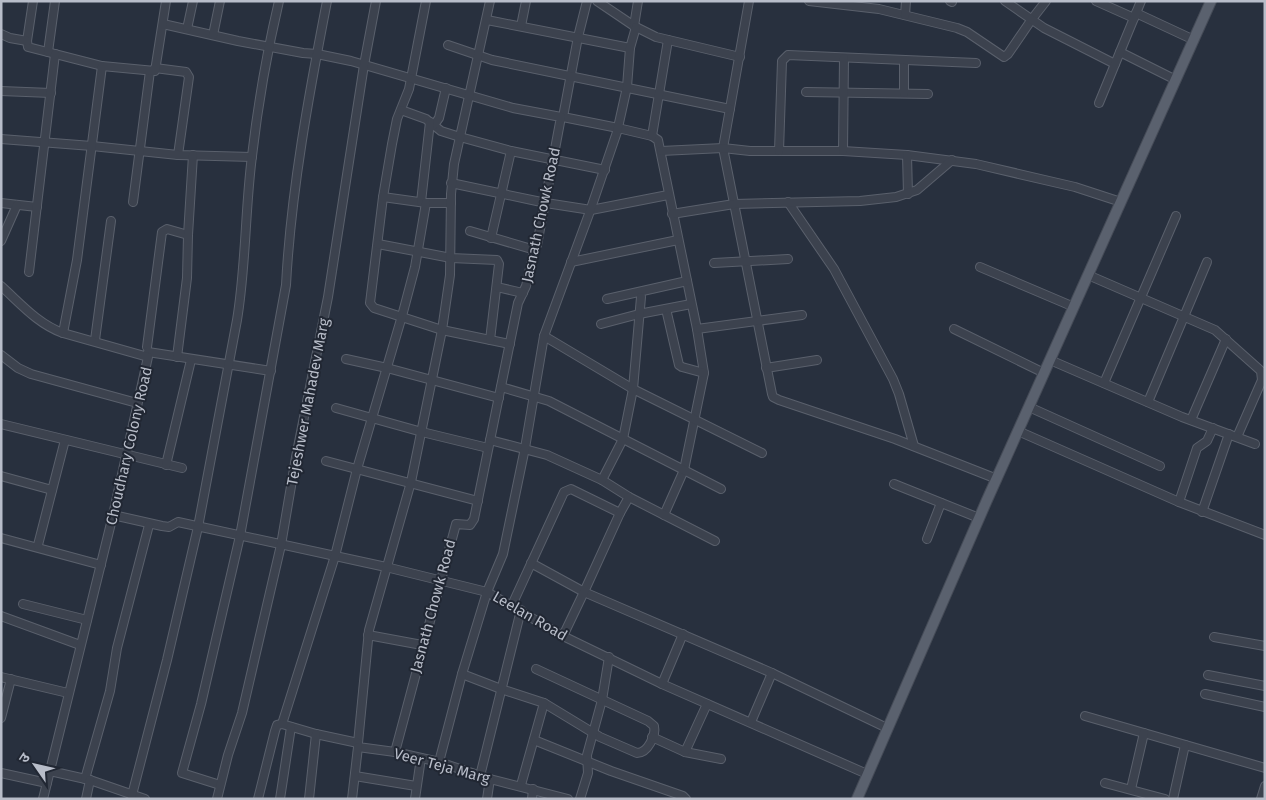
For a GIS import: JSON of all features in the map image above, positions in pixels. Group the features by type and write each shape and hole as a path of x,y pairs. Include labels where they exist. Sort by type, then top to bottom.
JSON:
{"main road":[{"path":"857,799 979,518 1212,1"}],"street":[{"path":"33,1 27,41 30,49 102,66 186,72 189,77 178,155"},
{"path":"29,272 50,93 55,1"},
{"path":"133,202 139,151 166,1"},
{"path":"188,29 193,1"},
{"path":"212,35 220,1"},
{"path":"132,795 167,660 198,528 241,295 252,156 269,46 279,1"},
{"path":"220,785 182,773 201,704 240,536 271,371 286,286 289,244 309,94 327,1"},
{"name":"Tejeshwer Mahadev Marg","path":"217,799 242,713 281,544 296,457 328,297 364,65 376,1"},
{"path":"426,1 408,89 397,119 382,197 370,303 374,308 442,330 510,344"},
{"path":"352,799 368,635 411,482 442,330 448,298 451,258 451,183 490,1"},
{"path":"521,26 526,1"},
{"path":"587,1 578,37 563,117 652,136 658,140 697,329 704,373 684,470 664,515"},
{"path":"596,1 656,37 740,57"},
{"path":"439,762 462,674 488,592 503,554 544,336 591,210 618,128 628,87 630,48 638,1"},
{"path":"749,1 723,148 758,322 769,397 914,446 997,478"},
{"path":"809,1 879,9 962,29 1004,57 1046,1"},
{"path":"905,15 906,1"},
{"path":"1005,1 1044,28 1115,64"},
{"path":"1096,1 1194,40"},
{"path":"1099,103 1141,1"},
{"path":"487,20 630,48"},
{"name":"Jasnath Chowk Road","path":"163,24 238,41 317,54 410,77 513,108 561,117 546,203 531,270 518,303 474,519 467,526 456,524 422,645 395,752"},
{"path":"1,34 10,38 27,41"},
{"path":"652,136 668,40"},
{"path":"448,45 492,60 730,109"},
{"path":"1120,52 1176,80"},
{"path":"779,151 783,58 788,55 976,63"},
{"path":"844,58 844,151"},
{"path":"904,61 904,94"},
{"path":"1,286 48,327 63,333 77,260 102,66"},
{"path":"258,799 275,731 277,725 282,724 335,556 357,469 402,316 418,251 432,123 439,118 446,88"},
{"path":"1,91 50,93"},
{"path":"806,92 928,94"},
{"path":"401,110 432,123 441,131 460,137 511,151 605,170"},
{"path":"1,139 178,155 252,156"},
{"path":"661,151 723,148 779,151 844,151 952,160 1075,187 1121,202"},
{"path":"491,238 511,151"},
{"path":"177,357 187,278 193,155"},
{"path":"906,155 908,194"},
{"path":"672,214 734,204 860,201 896,197 917,190 952,160"},
{"path":"451,183 546,203 591,210 668,195"},
{"path":"382,197 423,203 451,203"},
{"path":"788,202 834,269 893,379 914,446"},
{"path":"1,203 37,207"},
{"path":"1,241 18,205"},
{"path":"1104,383 1176,216"},
{"path":"95,340 111,221"},
{"path":"188,235 167,229 162,232 147,350 191,360 271,371"},
{"path":"470,232 535,250"},
{"path":"571,262 678,240"},
{"path":"378,244 451,258 497,260 499,264 497,287 490,340"},
{"path":"714,263 788,259"},
{"path":"1148,402 1207,262"},
{"path":"980,267 1074,307"},
{"path":"1088,275 1216,330 1261,371 1261,383 1233,436 1202,512"},
{"path":"607,299 687,281"},
{"path":"497,287 523,293"},
{"path":"602,480 623,439 633,389 641,297"},
{"path":"601,324 639,314 692,304"},
{"path":"666,310 680,365 704,373"},
{"path":"697,329 802,315"},
{"path":"954,329 1044,373"},
{"name":"Choudhary Colony Road","path":"43,799 113,515 148,357 63,333"},
{"path":"544,336 633,389 762,453"},
{"path":"1191,420 1226,339"},
{"path":"1,355 18,368 31,374 137,403"},
{"path":"346,359 499,398"},
{"path":"166,465 191,360"},
{"path":"766,368 817,360"},
{"path":"1050,360 1191,420 1255,444"},
{"path":"501,387 549,400 721,489"},
{"path":"1029,407 1160,466"},
{"path":"336,408 422,432 524,448 547,454 602,480 629,497 715,541"},
{"path":"1,424 182,468"},
{"path":"1178,502 1198,448 1207,441 1213,428"},
{"path":"1018,431 1178,502 1265,536"},
{"path":"38,545 65,440"},
{"path":"326,461 478,501"},
{"path":"1,476 52,490"},
{"path":"894,484 979,518"},
{"path":"512,605 562,495 568,489 620,513"},
{"path":"563,636 629,497"},
{"path":"927,539 941,503"},
{"name":"Leelan Road","path":"113,515 149,525 168,527 178,522 198,528 386,567 488,592 563,636 662,684 867,774"},
{"path":"86,799 88,780 110,691 117,648 149,525"},
{"path":"1,538 101,564"},
{"path":"531,563 584,592 772,673 887,728"},
{"path":"23,604 87,620"},
{"path":"480,776 521,610"},
{"path":"1,616 80,645"},
{"path":"662,684 683,634"},
{"path":"368,635 422,645"},
{"path":"1214,637 1265,646"},
{"path":"580,799 588,773 587,755 602,700 609,657"},
{"path":"462,674 544,703 593,733 642,753 647,748 655,729 648,721 536,669"},
{"path":"751,722 772,673"},
{"path":"1208,675 1265,686"},
{"path":"1,677 68,693"},
{"path":"1,718 11,679"},
{"path":"1205,694 1265,706"},
{"path":"521,785 544,703"},
{"path":"685,752 707,704"},
{"path":"1086,716 1265,768"},
{"name":"Veer Teja Marg","path":"282,724 358,745 439,762 490,779 521,785 567,799"},
{"path":"280,799 291,727"},
{"path":"1130,789 1144,733"},
{"path":"309,799 316,734"},
{"path":"652,736 685,752 721,759"},
{"path":"534,740 611,771 683,796 686,799"},
{"path":"1173,799 1185,745"},
{"path":"415,799 421,758"},
{"path":"50,770 88,780 145,799"},
{"path":"1,773 47,783"},
{"path":"355,776 416,786"},
{"path":"487,799 490,779"},
{"path":"1106,783 1165,799"},
{"path":"1261,799 1265,786"},
{"path":"532,799 533,789"}]}
